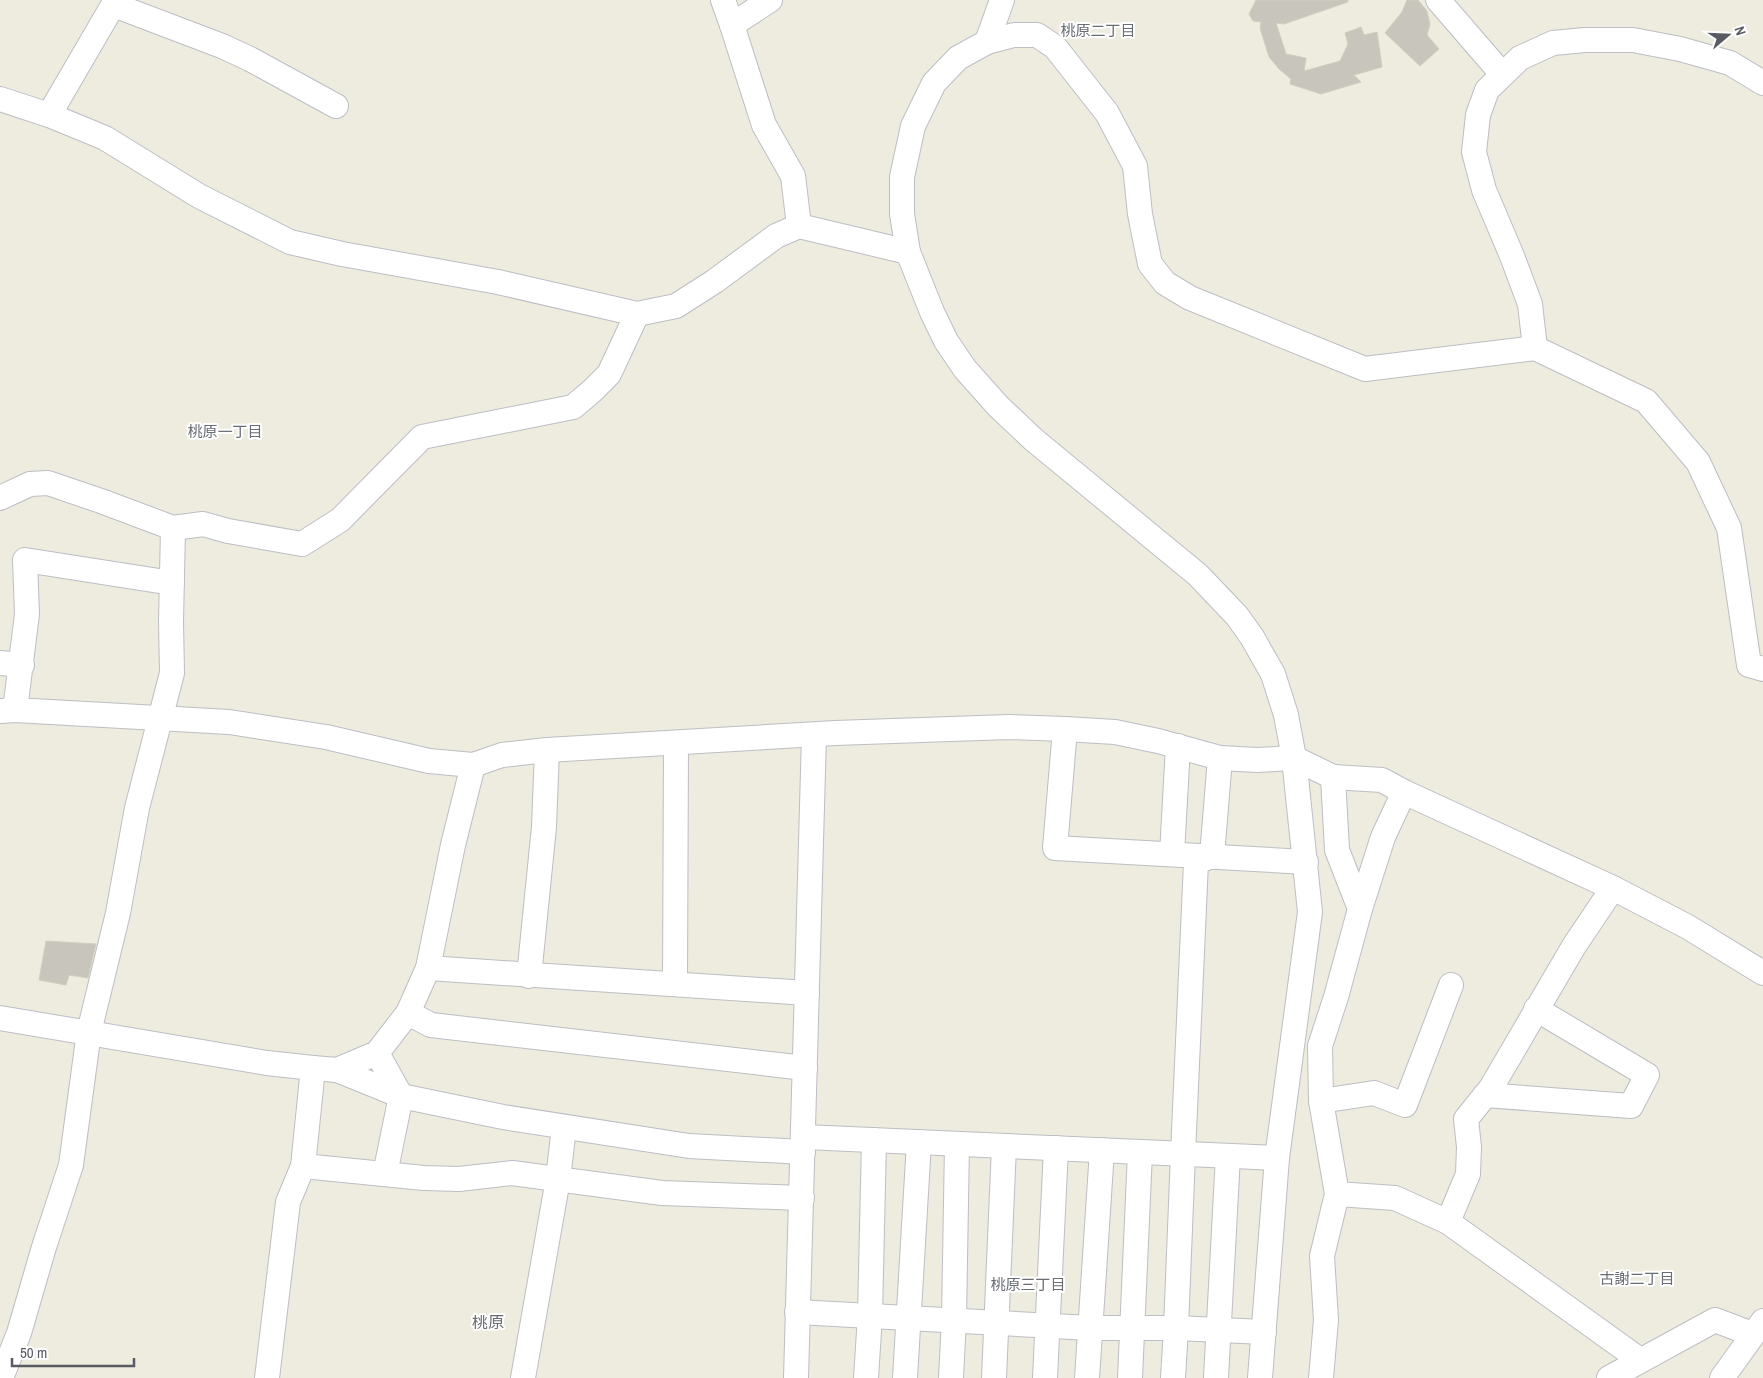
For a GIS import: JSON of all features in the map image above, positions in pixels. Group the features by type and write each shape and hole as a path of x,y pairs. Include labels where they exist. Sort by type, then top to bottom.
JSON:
{"street":[{"path":"723,0 764,125 793,176 799,226"},
{"path":"732,25 770,0"},
{"path":"987,42 1002,0"},
{"path":"49,115 115,2 250,59 336,106"},
{"path":"1442,2 1502,74"},
{"path":"1260,1378 1276,1158 1310,912 1294,758 1286,715 1273,674 1252,638 1236,616 1198,575 1034,440 998,406 965,369 946,341 908,252 902,214 902,178 913,126 934,83 958,58 987,42 1014,35 1037,35 1055,48 1070,64 1107,113 1135,166 1140,214 1150,264 1165,283 1190,298 1365,369 1535,348 1646,401 1698,462 1729,528 1749,665 1763,669"},
{"path":"1535,348 1530,304 1484,190 1474,152 1478,115 1487,90 1520,58 1553,42 1633,40 1680,49 1730,63 1763,83"},
{"path":"0,100 49,115 105,138 198,196 290,242 342,254 498,282 637,314 676,306 715,281 776,236 799,226 908,252"},
{"path":"0,498 30,484 48,483 173,528 203,524 228,531 302,544 340,520 422,437 573,407 609,374 637,314"},
{"path":"1,1378 19,1333 44,1246 71,1165 89,1032 118,913 137,808 172,673 173,528"},
{"path":"172,583 24,560 27,614 11,664 8,710 229,722 326,737 429,762 473,765 502,754 547,750 676,744 835,733 1010,727 1114,732 1178,746 1220,758 1257,760 1294,758 1333,777 1382,780 1404,792 1613,888 1688,927 1763,973"},
{"path":"1065,729 1055,848 1306,862"},
{"path":"796,1378 814,735"},
{"path":"675,984 676,744"},
{"path":"1172,854 1178,746"},
{"path":"529,976 544,827 547,750"},
{"path":"1212,856 1220,758"},
{"path":"337,1070 377,1053 408,1013 428,968 473,765"},
{"path":"1333,777 1337,850 1360,909"},
{"path":"1321,1378 1326,1320 1322,1256 1337,1194 1322,1101 1320,1046 1383,837 1404,792"},
{"path":"1173,1378 1196,862 1212,856"},
{"path":"1448,1222 1468,1174 1469,1147 1466,1119 1485,1095 1574,946 1613,888"},
{"path":"428,968 529,976 807,992"},
{"path":"1322,1101 1374,1093 1405,1105 1451,985"},
{"path":"1485,1095 1631,1106 1647,1075 1536,1008"},
{"path":"408,1013 431,1025 805,1068"},
{"path":"0,1018 267,1063 337,1070 401,1096 503,1118 689,1146 804,1145 874,1140 1276,1158"},
{"path":"377,1053 401,1096 385,1174"},
{"path":"266,1378 288,1202 303,1166 313,1068"},
{"path":"523,1378 558,1179 564,1127"},
{"path":"866,1378 870,1316 874,1140"},
{"path":"906,1378 918,1142"},
{"path":"951,1378 957,1144"},
{"path":"994,1378 1004,1146"},
{"path":"1045,1378 1056,1148"},
{"path":"1087,1378 1102,1150"},
{"path":"1130,1378 1134,1328 1140,1152"},
{"path":"1216,1378 1228,1156"},
{"path":"303,1166 424,1178 459,1178 512,1173 662,1193 802,1198"},
{"path":"1337,1194 1395,1198 1448,1222 1640,1360"},
{"path":"797,1312 954,1319 1090,1328 1176,1328 1264,1332"},
{"path":"1609,1378 1715,1320 1758,1328 1722,1378"}],"building":[{"path":"1256,0 1348,0 1348,2 1284,24 1276,23 1286,54 1306,58 1304,71 1340,61 1348,44 1345,33 1361,27 1364,35 1377,32 1382,67 1354,75 1361,82 1321,94 1290,84 1291,79 1269,57 1260,28 1261,22 1253,21 1249,14"},
{"path":"1407,0 1418,0 1427,11 1430,24 1427,35 1439,49 1420,66 1385,33 1402,12"},
{"path":"46,941 96,944 88,978 69,975 66,985 39,980"}],"district":[{"name":"桃原二丁目","path":"1098,30"},
{"name":"桃原一丁目","path":"225,431"},
{"name":"古謝二丁目","path":"1637,1278"},
{"name":"桃原三丁目","path":"1028,1284"},
{"name":"桃原","path":"488,1322"}]}
